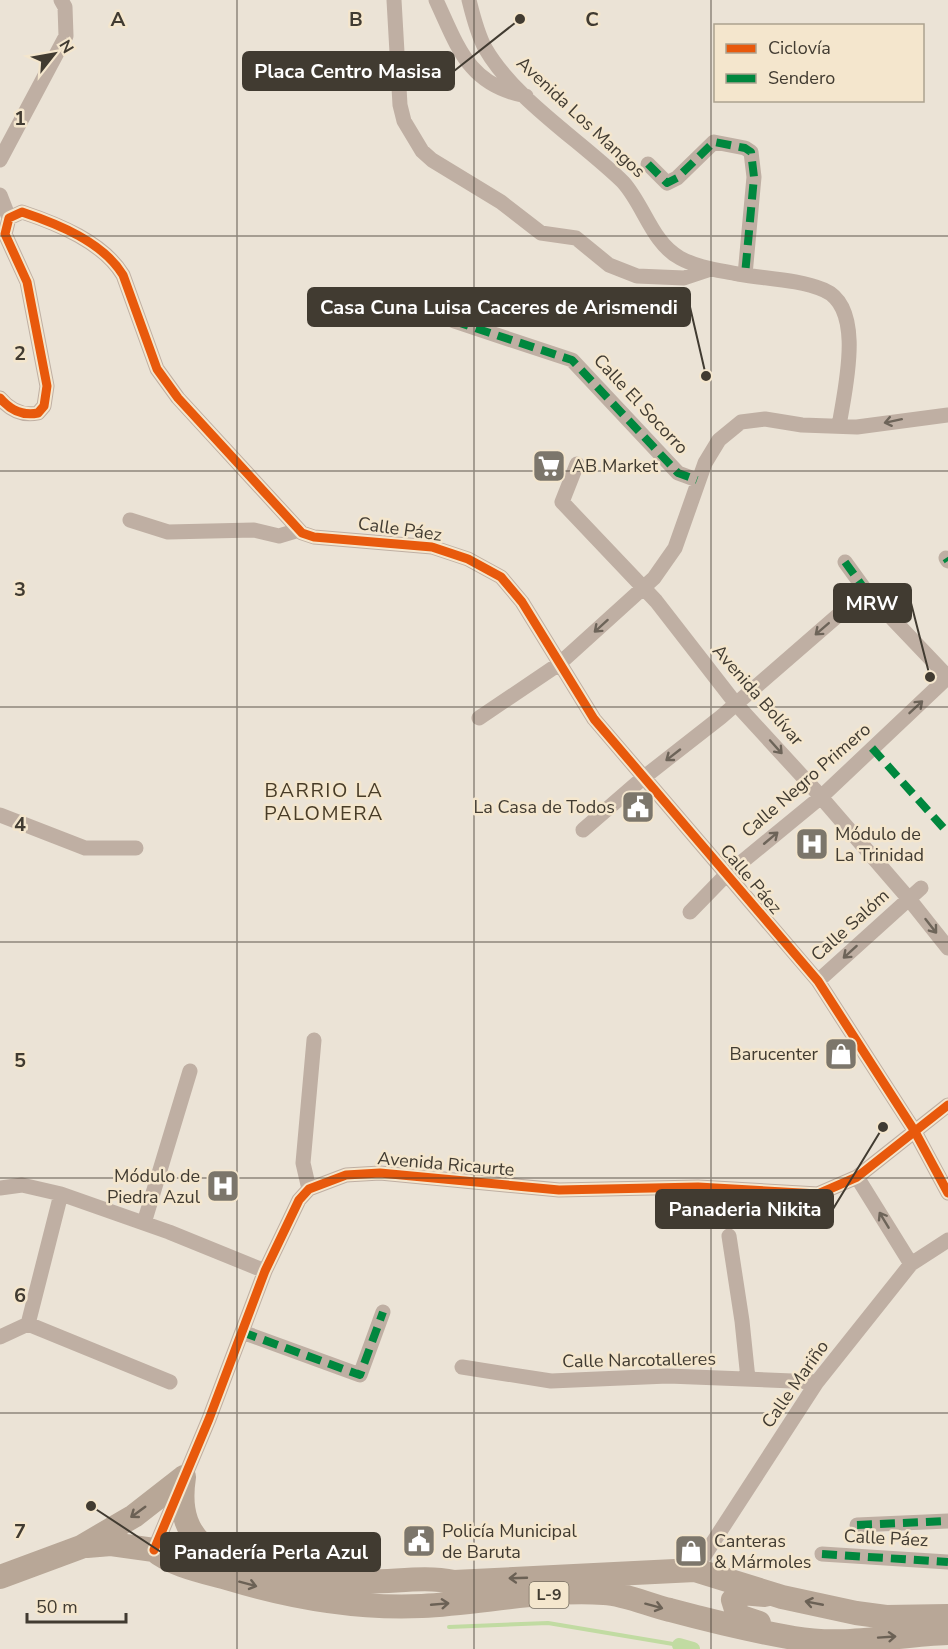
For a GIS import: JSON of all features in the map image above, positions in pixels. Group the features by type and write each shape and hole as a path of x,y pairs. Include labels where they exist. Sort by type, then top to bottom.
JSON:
{"main road":[{"name":"L-9","path":"0,1577 81,1547 134,1516 184,1477"},
{"path":"184,1477 181,1497 186,1522 194,1537 220,1557"},
{"name":"L-9","path":"81,1547 111,1544 154,1550 163,1558 307,1600 367,1606 423,1606 560,1594 606,1593 797,1639 851,1640 948,1634"},
{"name":"L-9","path":"154,1550 163,1545 325,1578 356,1582 431,1578 454,1582 695,1570 782,1597"},
{"path":"606,1593 667,1582 695,1570"},
{"name":"L-9","path":"851,1640 764,1625 738,1616 733,1606 736,1595 741,1593 782,1597 886,1617 948,1616"}],"street":[{"path":"0,160 66,36 65,7 61,0"},
{"path":"394,0 400,105 404,121 422,151 432,160 501,202 541,233 576,238 621,271 637,276 667,279 684,278 711,269"},
{"path":"436,0 462,57 476,74 508,93 526,96"},
{"name":"Avenida Los Mangos","path":"469,0 484,46 494,62 526,96 623,182 635,195 664,245 678,258 711,269 814,287 834,297 850,329 848,368 839,426"},
{"path":"648,164 667,183 677,178 714,142 745,148 751,152 754,177 745,275"},
{"path":"0,195 9,218 5,234 27,282 45,370 47,398 38,413 30,415 10,408 0,398"},
{"path":"9,218 22,212 31,215 96,246 116,263 123,275 157,369 178,398 298,530 279,536 254,530 168,532 130,520"},
{"name":"Calle El Socorro","path":"454,321 572,360 678,473 697,480"},
{"path":"479,718 559,664 644,588 663,567 675,548 697,480 719,440 741,422 765,419 802,425 857,427 948,415"},
{"name":"Avenida Bolívar","path":"577,464 562,502 644,588 736,704 909,898 948,948"},
{"name":"Calle Páez","path":"298,530 314,537 432,548 489,568 513,589 594,719 818,981 914,1130 948,1193"},
{"path":"845,562 866,591 948,677"},
{"path":"584,830 643,778 736,704 866,591"},
{"name":"Calle Negro Primero","path":"690,912 726,875 821,797 948,677"},
{"path":"0,814 85,848 136,848"},
{"name":"Calle Salóm","path":"818,981 921,888"},
{"path":"154,1550 243,1332 265,1271 298,1200 309,1189 303,1163 314,1041"},
{"path":"144,1223 190,1071"},
{"name":"Avenida Ricaurte","path":"309,1189 345,1175 380,1173 559,1190 698,1187 818,1194 857,1176 948,1105"},
{"path":"857,1176 911,1264"},
{"path":"0,1188 22,1185 61,1194 144,1223 265,1271"},
{"path":"28,1324 61,1194"},
{"path":"729,1236 748,1379"},
{"name":"Calle Mariño","path":"695,1570 817,1382 911,1264 948,1240"},
{"path":"243,1332 360,1375 383,1312"},
{"path":"0,1337 28,1324 170,1382"},
{"name":"Calle Narcotalleres","path":"462,1367 550,1381 668,1377 817,1382"},
{"path":"857,1525 948,1521"},
{"name":"Calle Páez","path":"822,1554 948,1562"}],"waterway":[{"path":"449,1627 548,1623 679,1645"},
{"path":"679,1645 693,1649"}],"marked path":[{"path":"648,164 667,183 677,178 714,142 745,148 751,152 754,177 745,275"},
{"path":"454,321 572,360 678,473 697,480"},
{"path":"845,562 866,591"},
{"path":"872,748 948,833"},
{"path":"242,1332 360,1375 383,1312"},
{"path":"857,1525 948,1521"},
{"path":"822,1554 948,1562"}],"cycle path":[{"path":"0,398 17,411 27,414 38,413 44,406 47,386 27,282 5,234 9,218 22,212 50,222 78,236 92,244 114,263 123,275 157,369 178,398 302,533 314,537 432,547 468,559 501,577 522,602 594,719 818,981 914,1130 948,1193"},
{"path":"154,1550 209,1419 265,1271 299,1200 309,1189 346,1175 380,1173 559,1190 698,1187 818,1194 857,1177 948,1105"}],"place":[{"name":"Placa Centro Masisa","path":"520,19"},
{"name":"Casa Cuna Luisa Caceres de Arismendi","path":"706,376"},
{"name":"AB Market","path":"549,466"},
{"name":"MRW","path":"930,677"},
{"name":"La Casa de Todos","path":"638,807"},
{"name":"Módulo de La Trinidad","path":"812,844"},
{"name":"Barucenter","path":"841,1054"},
{"name":"Panaderia Nikita","path":"883,1127"},
{"name":"Módulo de Piedra Azul","path":"223,1186"},
{"name":"Panadería Perla Azul","path":"91,1506"},
{"name":"Policía Municipal de Baruta","path":"419,1541"},
{"name":"Canteras & Mármoles","path":"691,1551"}],"district":[{"name":"BARRIO LA PALOMERA","path":"324,802"}]}
